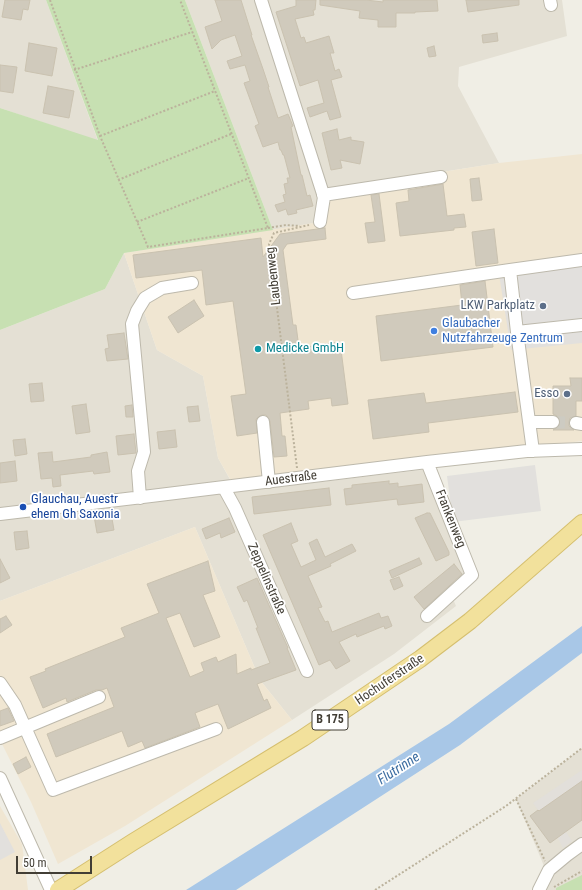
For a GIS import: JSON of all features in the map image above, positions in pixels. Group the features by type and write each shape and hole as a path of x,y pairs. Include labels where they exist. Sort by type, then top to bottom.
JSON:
{"main road":[{"name":"Hochuferstraße","path":"58,890 303,738 420,659 470,621 582,522"}],"street":[{"path":"261,0 323,195 320,222"},
{"path":"323,195 441,177"},
{"path":"353,293 582,260"},
{"path":"510,270 533,451"},
{"path":"140,498 138,471 144,452 132,324 137,311 146,298 162,288 192,282"},
{"path":"517,332 582,325"},
{"path":"263,422 269,482"},
{"path":"529,422 553,422"},
{"name":"Auestraße","path":"0,514 224,488 427,462 533,451 582,449"},
{"name":"Frankenweg","path":"427,462 472,575 427,616"},
{"name":"Zeppelinstraße","path":"224,488 235,508 307,671"},
{"path":"0,683 15,705 26,727 53,790 216,729"},
{"path":"0,738 99,697"},
{"path":"0,778 5,801 50,890"},
{"path":"539,890 549,870 582,844"}],"path":[{"path":"50,0 74,70 100,136 148,247 286,225 303,226"},
{"path":"180,0 268,228"},
{"path":"74,70 192,32"},
{"path":"100,136 215,91"},
{"path":"118,180 231,134"},
{"path":"137,222 248,178"},
{"name":"Laubenweg","path":"299,478 269,244 274,233 320,222"},
{"path":"375,890 516,799 582,748"},
{"path":"516,799 549,870"},
{"path":"552,890 554,886 582,870"}],"shaded area":[{"path":"0,0 46,0 98,141 0,108"},
{"path":"185,0 562,0 567,36 459,67 458,86 499,163 322,191 320,222 273,230"},
{"path":"582,154 582,441 234,486 218,458 203,376 157,350 124,253 320,222 322,191 499,163"},
{"path":"124,253 157,350 203,376 218,458 237,492 437,468 454,524 479,575 453,599 456,606 394,654 292,720 260,680 195,527 0,601 0,330 105,289"},
{"name":"LKW Parkplatz","path":"582,257 582,343 511,350 498,268"},
{"path":"535,465 541,511 453,522 447,476"},
{"path":"195,527 260,680 292,720 125,826 58,864 31,802 0,740 0,601"},
{"path":"582,748 582,890 545,890 549,878 516,799"},
{"path":"582,770 582,820 566,832 572,841 563,848 558,838 550,843 530,816 538,810 533,803"},
{"path":"0,806 22,844 28,890 0,890"},
{"path":"0,823 15,852 0,860"}],"green space":[{"path":"46,0 185,0 273,230 124,253 105,289 0,330 0,108 98,140"},
{"path":"582,875 582,890 556,890 556,888"}],"water":[{"name":"Flutrinne","path":"582,626 582,653 460,745 236,890 186,890 449,724"}],"building":[{"path":"5,0 30,0 28,10 23,9 21,20 2,17"},
{"path":"215,0 241,0 278,118 288,114 293,126 291,127 301,175 307,196 310,195 313,206 296,210 297,213 288,215 286,209 278,212 275,205 285,202 283,195 286,194 284,184 288,183 287,178 290,178 284,155 280,150 278,142 263,147 255,126 259,124 244,83 250,81 245,65 230,69 227,61 242,56 235,35 221,40 212,49 205,27 222,21"},
{"path":"296,0 316,0 315,10 313,10 314,15 295,19 301,38 304,37 306,43 329,36 334,53 330,53 335,71 339,69 342,77 331,80 341,117 330,120 327,111 310,117 307,108 324,103 318,80 300,86 276,12 296,6"},
{"path":"320,0 366,0 383,2 383,0 437,0 438,11 396,13 396,27 378,27 378,20 359,18 360,11 320,5"},
{"path":"466,0 519,0 519,5 468,12"},
{"path":"497,33 498,41 483,43 482,35"},
{"path":"29,43 57,48 52,76 25,71"},
{"path":"434,46 436,56 429,57 427,48"},
{"path":"0,65 17,67 13,93 0,91"},
{"path":"48,86 74,91 69,118 43,113"},
{"path":"337,129 339,140 351,137 351,140 364,142 360,164 340,160 342,168 331,170 322,133"},
{"path":"479,178 482,200 472,201 470,179"},
{"path":"443,184 447,216 464,214 466,227 454,228 454,230 400,236 396,203 409,201 408,190"},
{"path":"379,194 385,241 368,243 365,223 375,222 371,195"},
{"path":"325,228 326,239 287,244 283,250 293,325 296,325 299,348 340,342 348,404 332,406 331,398 308,401 309,409 280,413 282,436 285,436 287,456 274,457 270,421 266,415 262,415 256,419 257,433 237,436 231,396 246,394 233,301 206,305 202,270 136,278 133,255 261,238 263,257 280,234"},
{"path":"494,229 498,263 476,266 472,232"},
{"name":"Glaubacher Nutzfahrzeuge Zentrum","path":"485,281 493,347 381,361 376,316 462,305 460,285"},
{"path":"194,300 204,316 178,333 168,317"},
{"path":"124,333 128,359 107,361 105,349 109,348 107,335"},
{"path":"570,378 582,378 582,401 576,401 576,416 570,418 569,422 569,426 574,430 553,430 559,426 560,422 557,416 553,414 553,386 571,386"},
{"path":"42,383 44,401 31,402 29,384"},
{"path":"515,392 518,412 428,423 429,432 373,439 368,400 424,393 426,403"},
{"path":"86,404 90,432 76,434 72,406"},
{"path":"132,405 133,417 126,417 125,406"},
{"path":"198,406 200,421 189,422 187,407"},
{"path":"175,430 177,447 159,449 157,432"},
{"path":"134,434 136,453 118,455 116,436"},
{"path":"25,439 27,454 15,456 13,440"},
{"path":"52,452 53,462 91,457 91,455 107,452 110,472 94,474 93,471 60,475 61,486 53,487 52,478 41,479 38,453"},
{"path":"15,461 17,481 0,483 0,463"},
{"path":"389,481 389,484 398,483 398,487 422,484 424,502 398,505 397,499 346,505 344,489 352,488 352,485"},
{"path":"329,488 331,505 254,514 252,497"},
{"path":"111,513 114,530 97,533 94,516"},
{"path":"430,513 449,552 449,555 436,561 415,518"},
{"path":"229,518 235,532 221,538 220,533 206,539 202,529"},
{"path":"291,523 298,541 291,544 301,567 316,560 309,543 317,539 325,557 352,544 356,551 330,564 331,566 308,576 322,607 318,608 325,622 328,621 332,632 379,613 381,618 388,616 392,626 385,629 384,626 357,637 356,634 339,642 350,661 336,669 330,660 319,665 263,535"},
{"path":"27,531 29,548 16,550 14,532"},
{"path":"419,558 422,564 392,578 389,571"},
{"path":"0,559 10,578 0,583"},
{"path":"208,561 215,591 203,595 220,637 194,647 180,613 166,618 190,677 204,671 201,663 216,657 218,662 236,654 237,674 251,668 251,670 270,663 247,600 244,602 237,587 257,578 288,648 296,670 257,684 264,701 267,699 271,708 228,729 218,704 195,713 200,727 145,748 142,741 128,747 122,731 56,757 47,734 114,707 107,688 96,690 67,702 66,698 43,708 30,677 46,671 45,669 125,637 121,628 159,613 147,584"},
{"path":"454,564 462,574 424,609 414,597"},
{"path":"399,577 403,586 394,590 390,580"},
{"path":"6,616 12,625 0,633 0,619"},
{"path":"8,708 14,721 0,726 0,711"},
{"path":"26,757 31,767 18,774 13,764"},
{"path":"582,781 582,820 550,843 530,816"}],"tunnel":[{"path":"553,422 576,423"}],"place":[{"name":"LKW Parkplatz","path":"543,306"},
{"name":"Glaubacher Nutzfahrzeuge Zentrum","path":"434,331"},
{"name":"Medicke GmbH","path":"258,349"},
{"name":"Esso","path":"567,394"},
{"name":"Glauchau, Auestr ehem Gh Saxonia","path":"23,507"}]}
